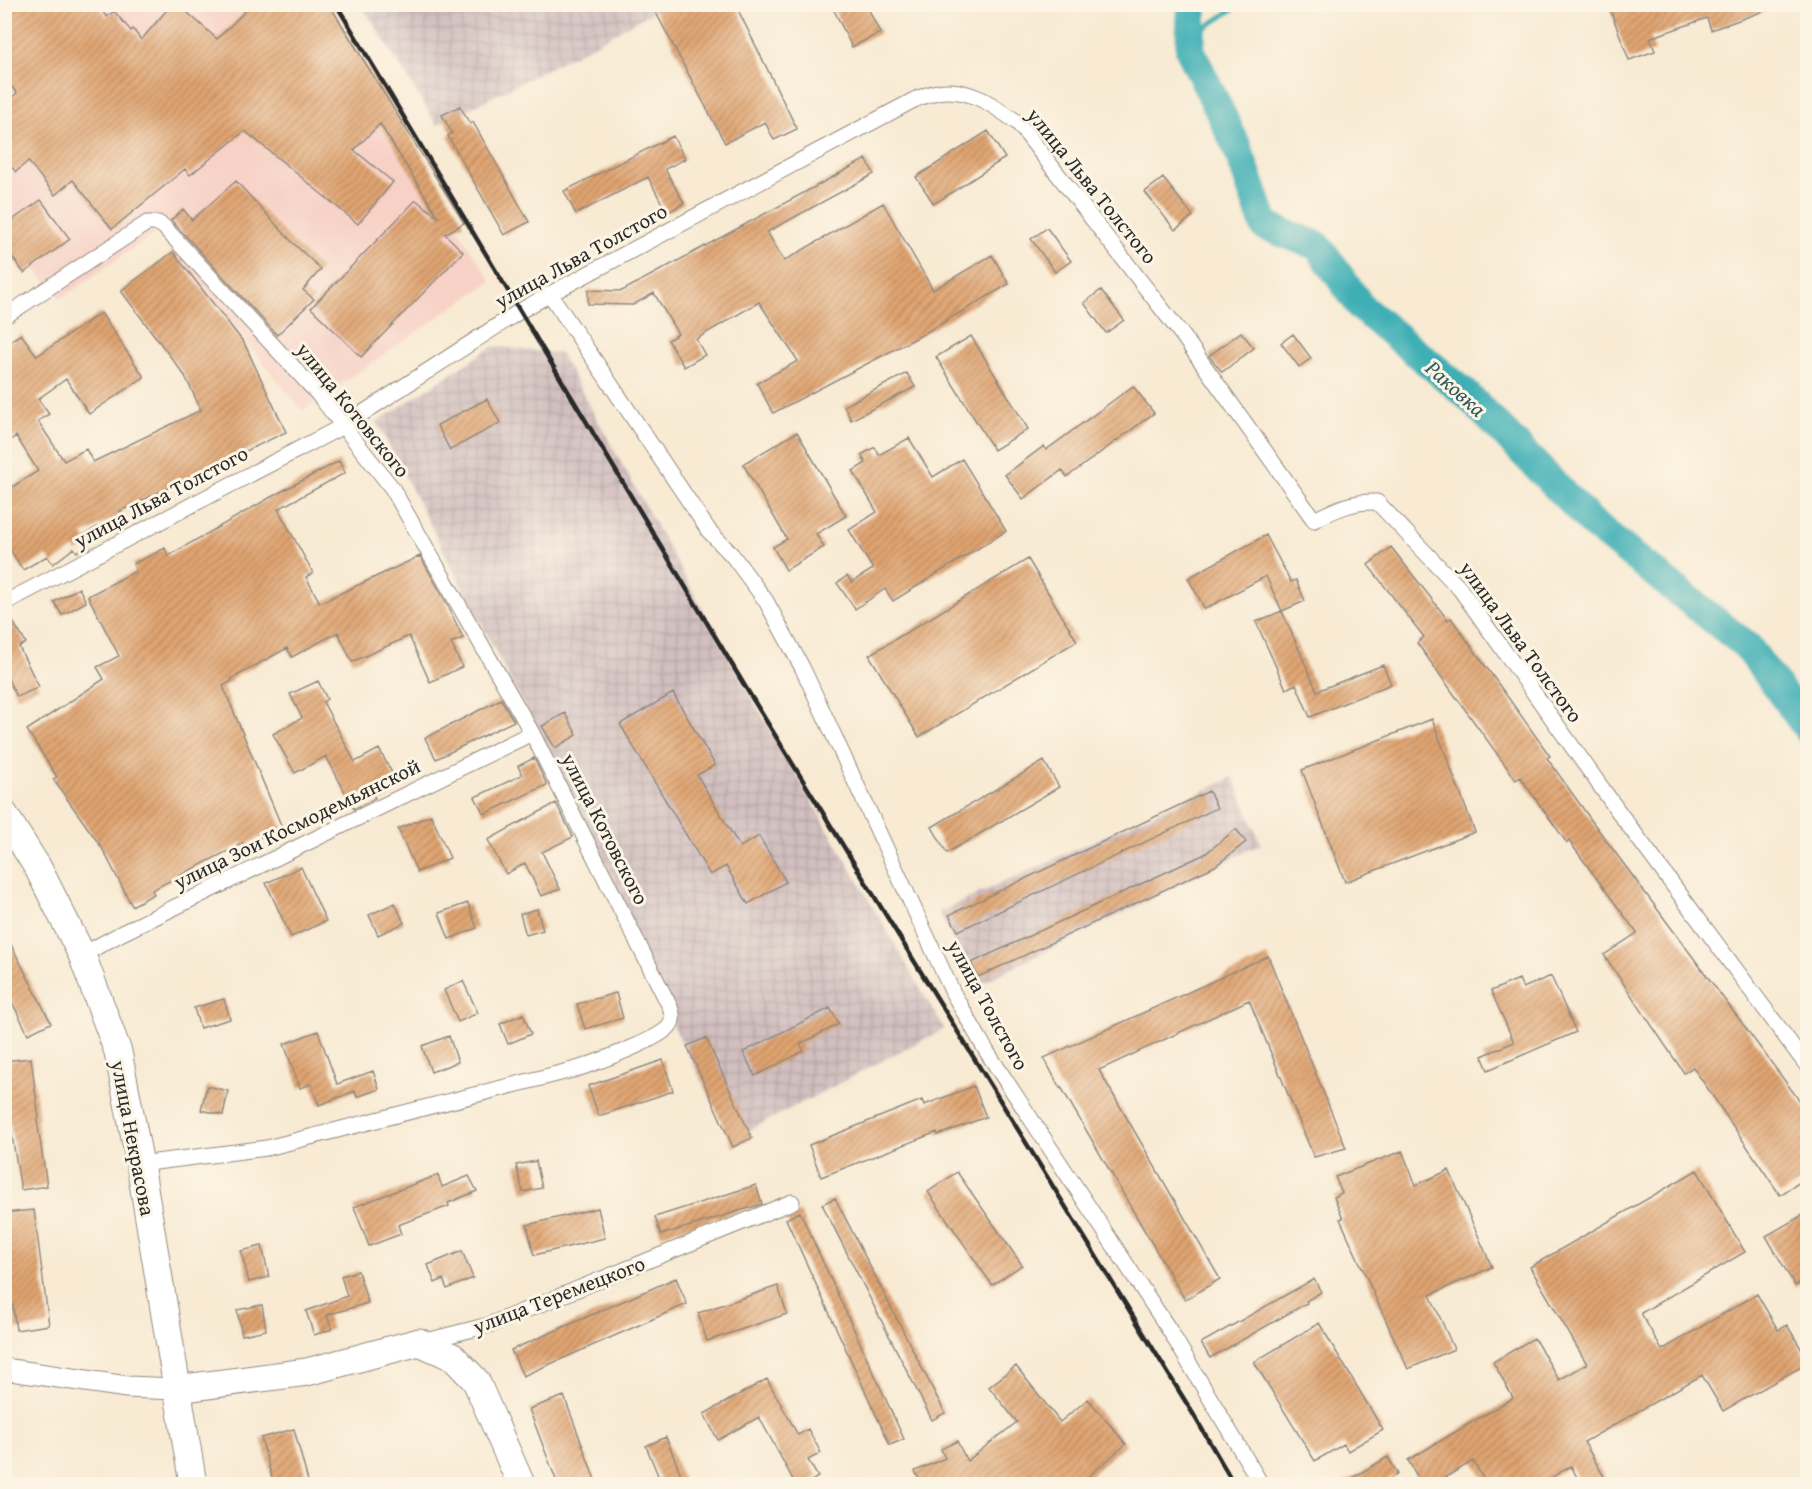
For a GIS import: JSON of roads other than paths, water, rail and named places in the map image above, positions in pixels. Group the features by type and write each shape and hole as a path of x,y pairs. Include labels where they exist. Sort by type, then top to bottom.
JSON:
{"highway":[{"name":"улица Некрасова","path":"4,814 38,868 82,954 118,1052 140,1164 193,1485"},
{"name":"улица Теремецкого","path":"177,1389 306,1372 419,1342"},
{"path":"419,1342 453,1357 476,1381 521,1485"}],"street":[{"name":"улица Льва Толстого","path":"4,603 344,426 550,294 914,100 938,92 965,92 997,107 1018,123 1183,336 1314,520 1348,504 1362,501 1377,502 1460,589 1621,815 1808,1067"},
{"name":"улица Котовского","path":"4,317 147,222 158,223 164,227 318,394 392,488 532,733 673,1016 672,1023 666,1030 629,1049 580,1068 267,1148 140,1164"},
{"name":"улица Толстого","path":"550,294 709,531 732,555 766,601 803,669 953,993 993,1062 1170,1331 1261,1485"},
{"name":"улица Зои Космодемьянской","path":"82,954 532,733"},
{"name":"улица Теремецкого","path":"419,1342 489,1325 792,1202"},
{"path":"4,1369 127,1387 177,1389"}],"waterway":[{"name":"Раковка","path":"1192,4 1190,50 1237,147 1265,226 1318,246 1362,308 1465,393 1595,526 1747,646 1808,729"},
{"path":"1191,37 1241,4"}],"railway":[{"path":"336,4 746,688 1192,1412 1234,1484"}]}
